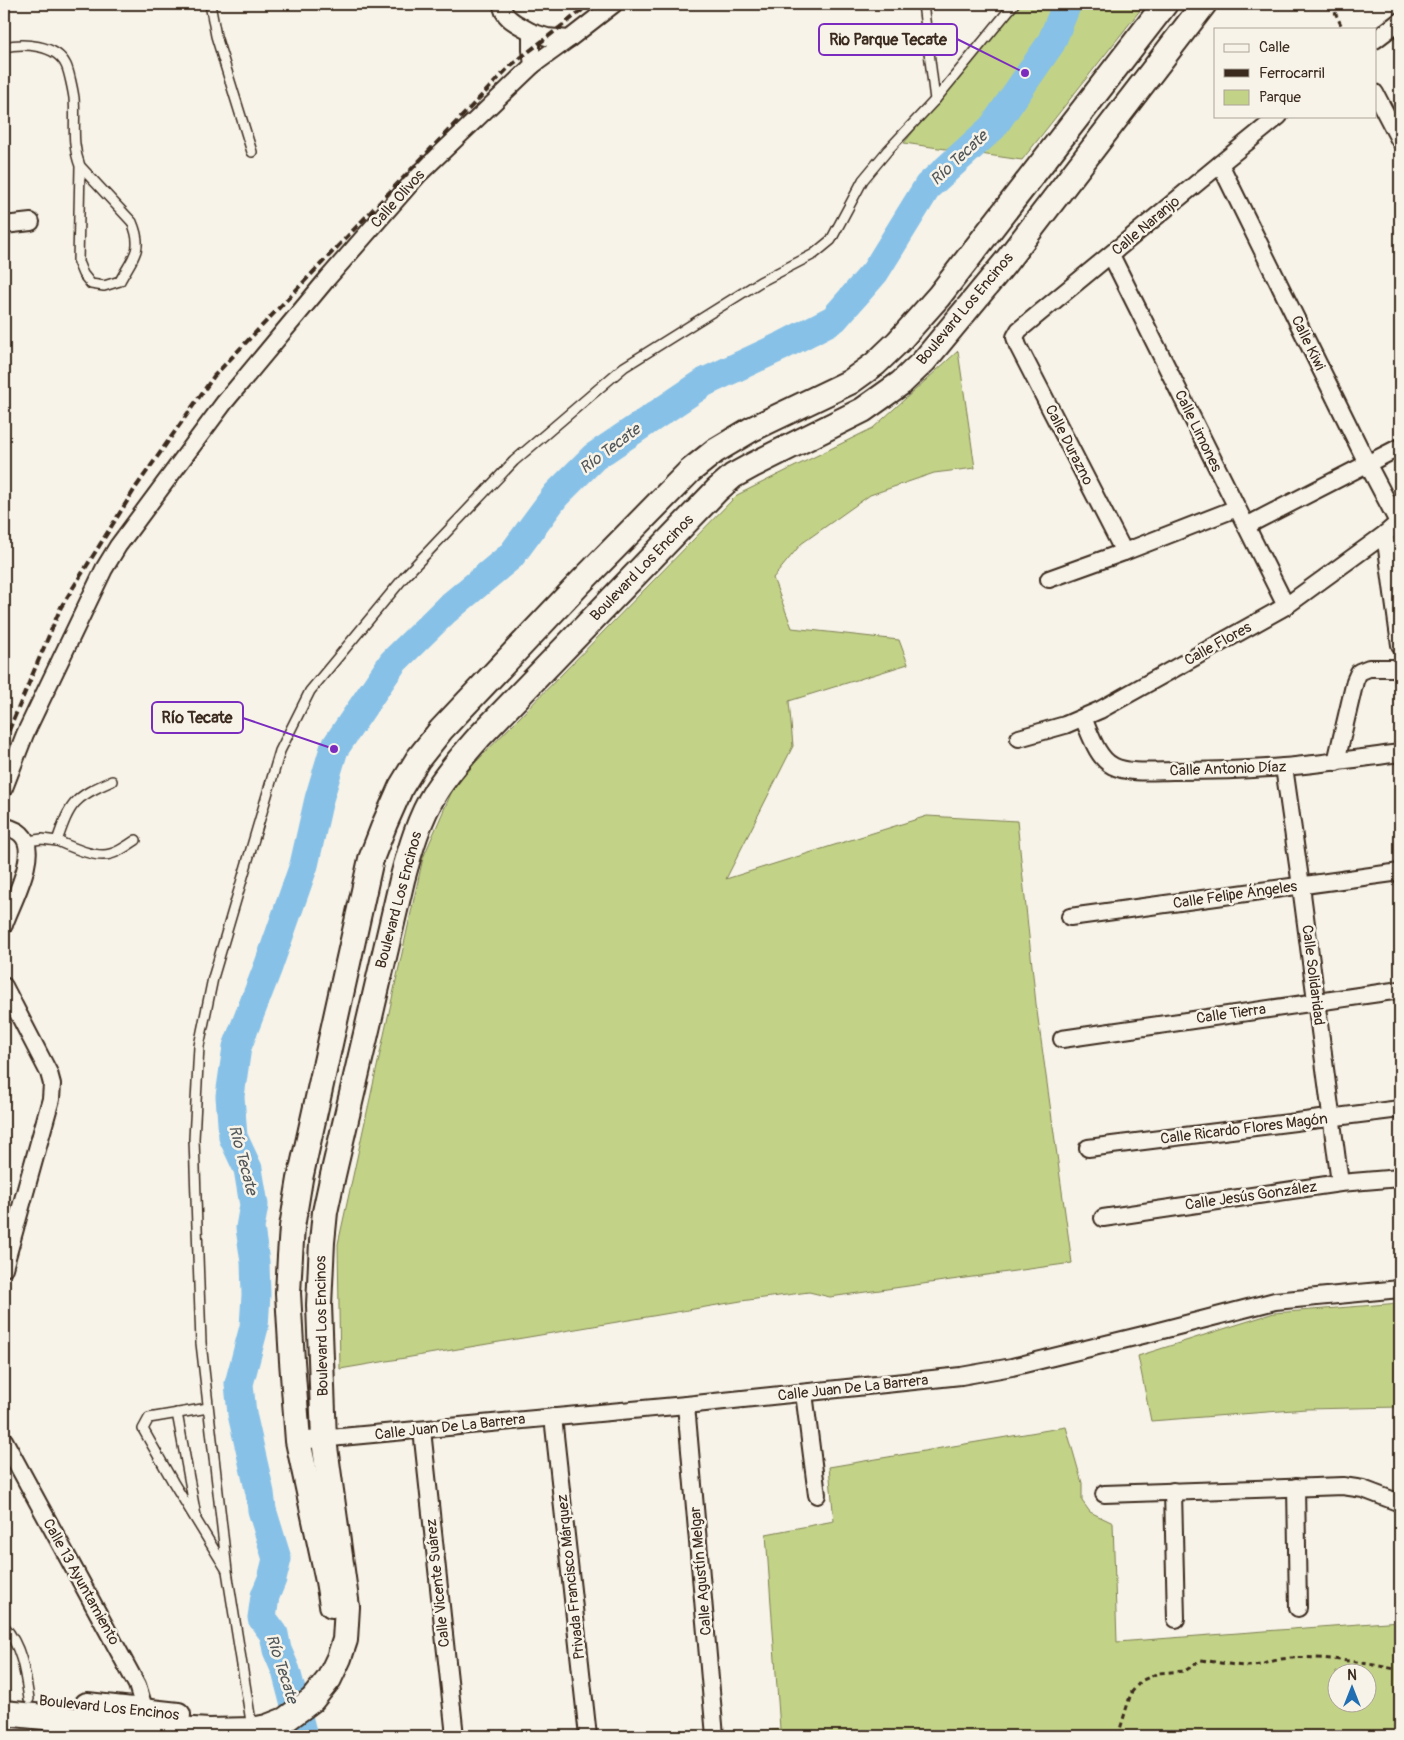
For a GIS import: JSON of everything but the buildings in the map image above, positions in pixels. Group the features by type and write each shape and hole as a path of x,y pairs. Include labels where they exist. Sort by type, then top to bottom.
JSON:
{"main road":[{"name":"Boulevard Los Encinos","path":"4,1713 209,1731 258,1721 285,1720 317,1695 330,1639 332,1612 331,1597 298,1441 288,1293 292,1228 300,1179 371,859 384,823 401,787 418,759 441,730 579,584 690,471 715,451 752,429 850,382 875,364 898,342 939,296 1165,4"},
{"name":"Boulevard Los Encinos","path":"323,1673 339,1658 345,1640 348,1619 346,1590 324,1440 319,1305 325,1212 402,880 413,842 435,793 449,772 479,737 717,490 733,476 753,465 864,410 900,383 924,361 1005,263 1204,4"},
{"path":"978,246 1005,263"},
{"name":"Boulevard Los Encinos","path":"4,1697 29,1699 144,1725"}],"street":[{"path":"502,4 502,10 507,18 532,32 547,37 569,39"},
{"name":"Calle Olivos","path":"4,788 25,734 104,569 118,546 224,403 328,278 419,174 534,66 614,4"},
{"path":"1376,39 1400,21"},
{"path":"532,32 531,50 534,66"},
{"path":"1376,95 1400,141"},
{"name":"Calle Naranjo","path":"1016,337 1020,330 1277,118"},
{"name":"Calle Kiwi","path":"1220,164 1368,465 1399,521"},
{"path":"4,225 31,222"},
{"name":"Calle Limones","path":"1111,255 1286,606"},
{"name":"Calle Durazno","path":"1016,337 1018,346 1124,552"},
{"path":"1246,526 1400,447"},
{"path":"1048,579 1124,552 1236,508"},
{"name":"Calle Flores","path":"1019,738 1083,718 1286,606 1385,534 1399,521"},
{"path":"1385,534 1400,645"},
{"path":"1336,762 1355,681 1359,672 1369,668 1400,668"},
{"name":"Calle Antonio Díaz","path":"1083,718 1098,751 1105,760 1113,766 1144,771 1218,771 1284,767 1400,753"},
{"name":"Calle Solidaridad","path":"1284,767 1333,1119 1340,1183"},
{"path":"4,826 21,834 27,842 29,850 26,867 4,925"},
{"name":"Calle Felipe Ángeles","path":"1070,918 1400,872"},
{"path":"4,986 49,1073 52,1084 51,1099 4,1268"},
{"name":"Calle Tierra","path":"1062,1038 1400,990"},
{"name":"Calle Ricardo Flores Magón","path":"1088,1148 1333,1119 1400,1109"},
{"name":"Calle Jesús González","path":"1103,1218 1340,1183 1400,1178"},
{"name":"Calle Juan De La Barrera","path":"298,1441 686,1405 961,1376 1012,1367 1275,1301 1400,1289"},
{"path":"804,1393 817,1495"},
{"name":"Calle Agustín Melgar","path":"686,1405 715,1736"},
{"name":"Privada Francisco Márquez","path":"553,1417 588,1736"},
{"name":"Calle Vicente Suárez","path":"422,1430 455,1736"},
{"name":"Calle 13 Ayuntamiento","path":"4,1440 137,1685 144,1725"},
{"path":"1296,1487 1298,1608"},
{"path":"1104,1494 1296,1487 1354,1487 1400,1503"},
{"path":"1173,1491 1176,1619"}],"lane":[{"path":"210,4 216,36 252,152"},
{"path":"923,4 935,100"},
{"path":"258,1721 227,1571 208,1408 201,1343 194,1139 199,1046 213,978 280,751 310,691 406,575 514,462 624,367 760,282 814,254 832,240 863,180 935,100 1014,4"},
{"path":"4,47 31,45 52,51 66,64 74,98 73,131 75,153 80,166 132,222 137,233 138,249 120,281 104,286 91,284 83,274 78,262 80,166"},
{"path":"57,842 66,816 77,800 88,791 112,781"},
{"path":"27,842 42,839 104,855 119,851 136,840"},
{"path":"208,1408 149,1418 143,1429 227,1571"},
{"path":"177,1413 196,1521"},
{"path":"4,1626 13,1636 23,1662 29,1699"}],"path":[{"path":"1332,4 1343,28"},
{"path":"1118,1736 1131,1693 1141,1681 1158,1673 1185,1671 1201,1660 1261,1666 1280,1659 1310,1659 1366,1663 1400,1670"}],"green space":[{"path":"1016,4 1145,4 1022,160 904,143"},
{"path":"958,351 975,468 934,473 870,495 801,544 773,578 792,628 899,640 908,664 789,701 793,746 726,879 927,816 1017,821 1036,1004 1072,1263 830,1297 809,1292 741,1301 340,1369 338,1244 423,858 452,791 475,763 737,495 873,428"},
{"path":"1400,1303 1400,1407 1306,1409 1151,1421 1138,1356 1274,1313"},
{"path":"1066,1427 1082,1483 1082,1501 1090,1512 1113,1523 1117,1642 1400,1621 1400,1736 722,1736 780,1729 766,1534 834,1521 829,1467"}],"waterway":[{"name":"Río Tecate","path":"303,1736 274,1634 262,1618 265,1596 277,1559 262,1510 260,1493 242,1414 239,1384 254,1327 256,1295 255,1262 250,1228 254,1205 248,1169 233,1137 230,1096 237,1047 304,865 319,799 334,749 393,662 446,610 511,556 556,495 594,457 705,382 834,319 875,272 928,186 993,127 1051,43 1067,4"}],"railway":[{"path":"4,742 61,607 136,487 214,376 510,66 590,4"}],"place":[{"name":"Rio Parque Tecate","path":"1025,73"},
{"name":"Río Tecate","path":"334,749"}]}
